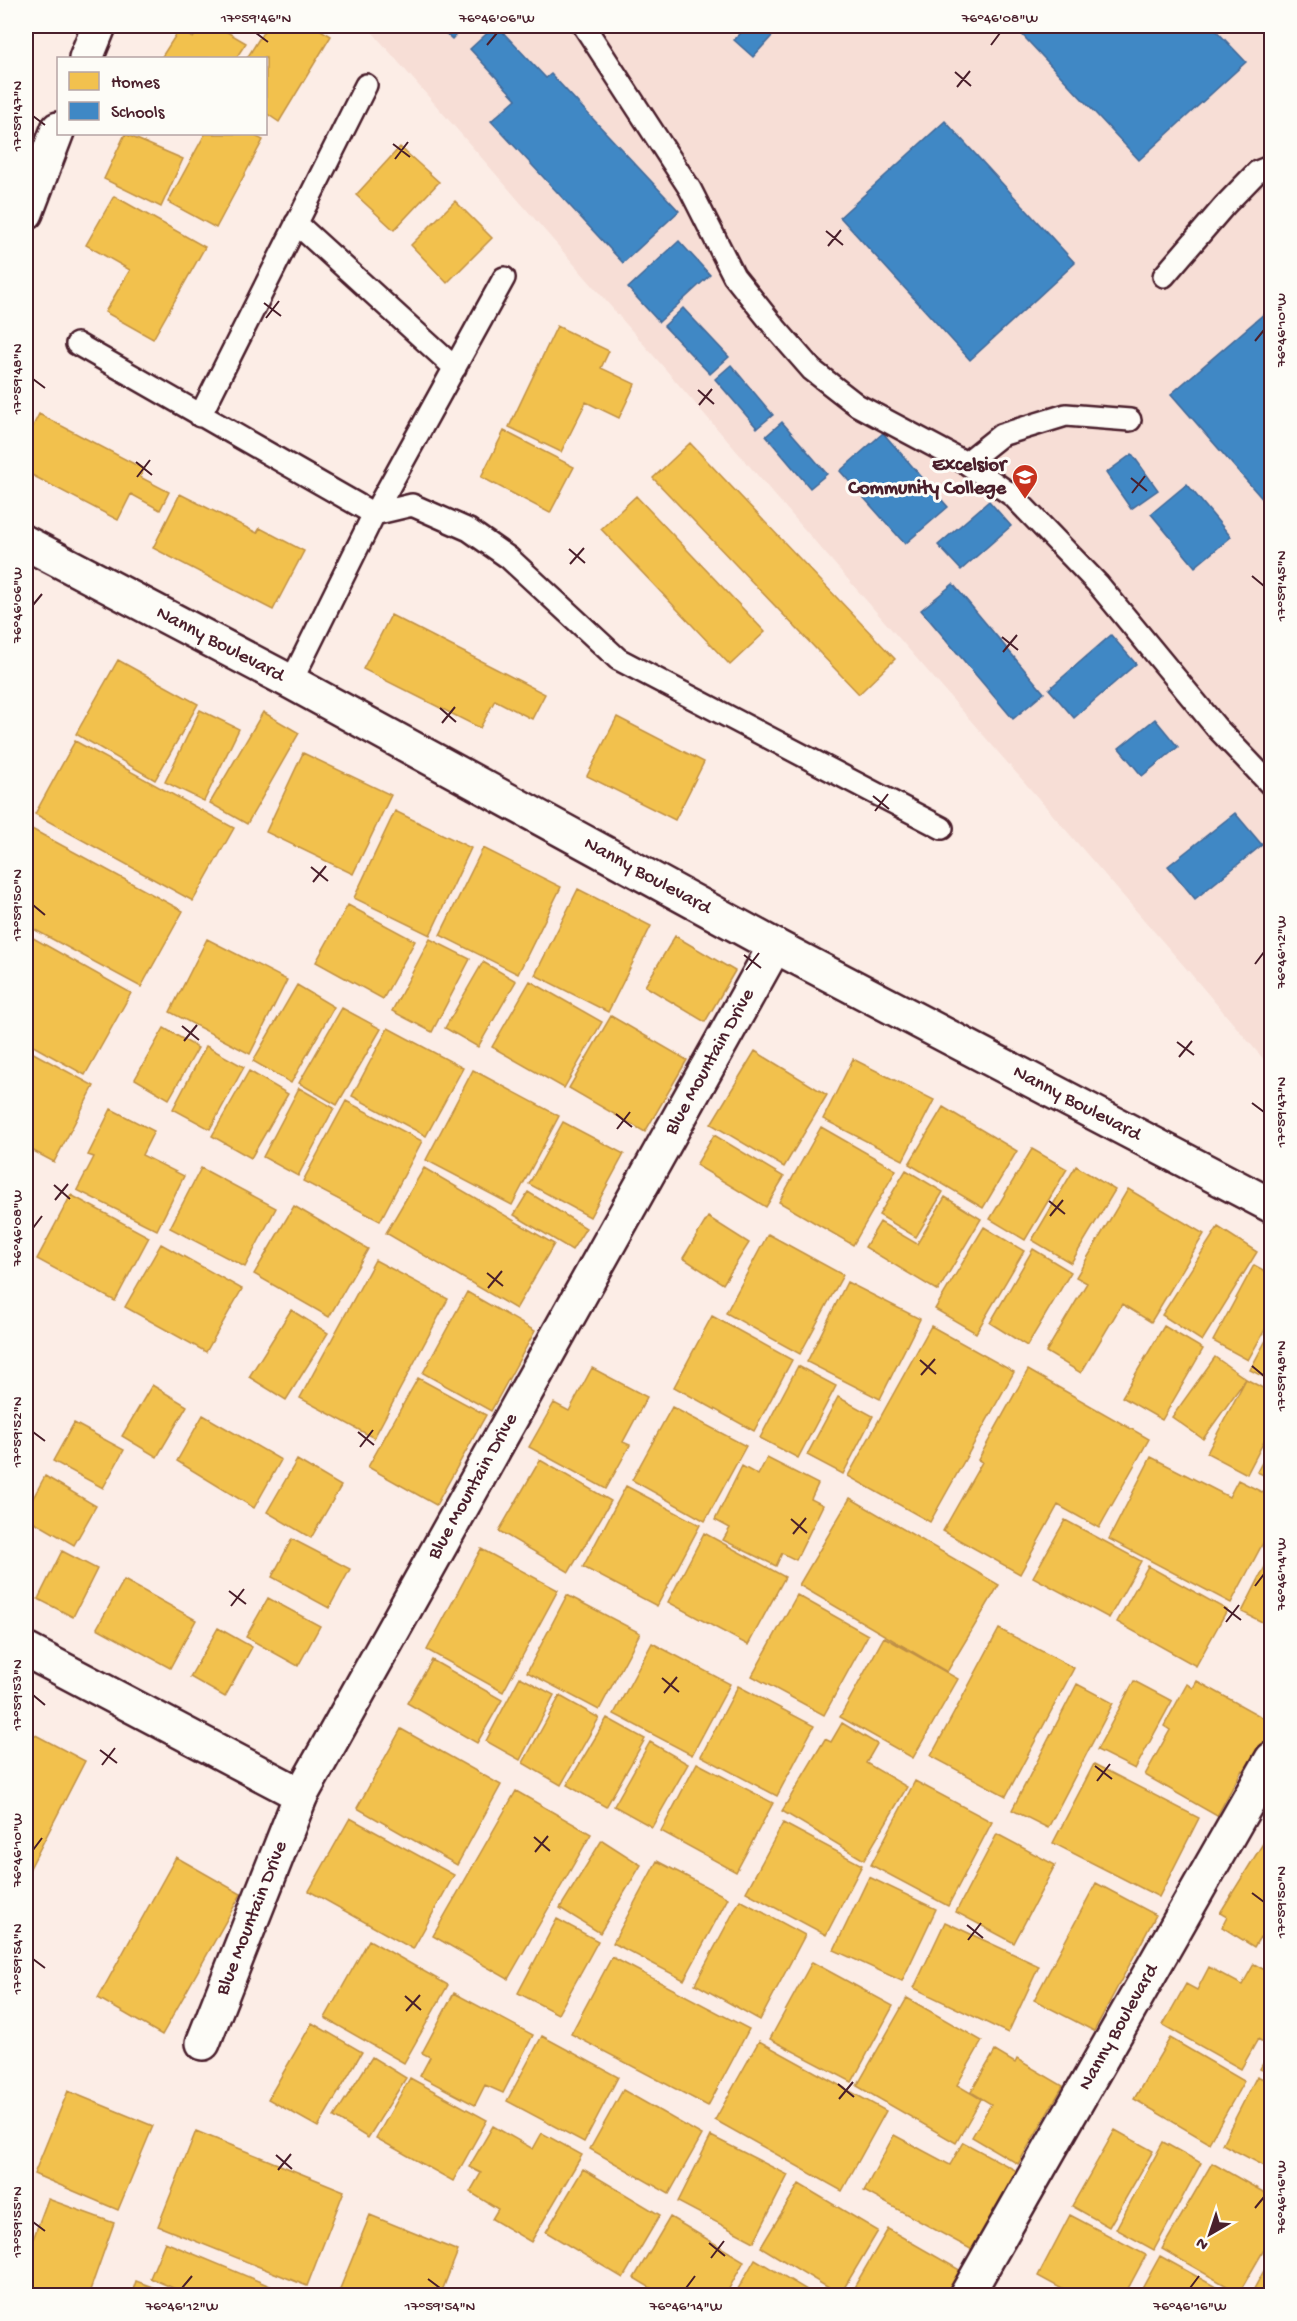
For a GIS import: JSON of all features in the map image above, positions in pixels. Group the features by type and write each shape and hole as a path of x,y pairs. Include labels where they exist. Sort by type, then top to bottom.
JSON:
{"street":[{"path":"86,57 99,26"},
{"path":"26,213 57,132"},
{"name":"Nanny Boulevard","path":"26,543 291,682 775,946 1272,1206"},
{"name":"Blue Mountain Drive","path":"203,2043 301,1795 775,946"},
{"path":"26,1650 301,1795"},
{"name":"Nanny Boulevard","path":"966,2295 1272,1759"}],"lane":[{"path":"584,26 690,189 734,276 812,370 857,405 966,463 1013,496 1098,584 1216,727 1272,786"},
{"path":"200,416 366,85"},
{"path":"1164,276 1225,205 1257,172 1272,166"},
{"path":"296,223 454,368"},
{"path":"291,682 374,514 504,278"},
{"path":"77,344 374,514 412,505 469,530 509,558 618,659 942,828"},
{"path":"966,463 1001,435 1066,415 1130,420"}],"shaded area":[{"name":"Excelsior Community College","path":"367,26 1271,26 1271,1068 1191,974"}],"building: Homes":[{"path":"201,26 217,26 246,43 237,57 162,57 179,30 193,38"},
{"path":"267,26 314,26 331,36 279,122 267,114 267,57 248,57"},
{"path":"125,135 183,159 161,207 104,179"},
{"path":"204,135 253,135 263,140 216,228 168,202"},
{"path":"400,147 439,182 394,230 356,195"},
{"path":"114,196 205,247 153,339 105,312 130,270 86,245"},
{"path":"455,201 492,238 447,283 411,245"},
{"path":"557,326 609,351 601,368 635,384 619,418 586,402 561,452 509,427"},
{"path":"39,414 144,469 140,477 169,492 160,510 131,494 118,520 26,472 26,440"},
{"path":"504,431 574,467 550,513 481,477"},
{"path":"690,443 895,659 859,694 653,478"},
{"path":"180,494 257,533 260,528 304,551 273,610 153,548"},
{"path":"636,496 765,632 730,665 601,529"},
{"path":"391,615 545,694 532,719 495,700 480,728 363,669"},
{"path":"118,660 198,704 155,780 76,734"},
{"path":"200,710 239,729 204,801 165,782"},
{"path":"263,712 299,733 247,824 210,803"},
{"path":"617,717 704,762 675,820 587,776"},
{"path":"75,741 234,828 193,901 35,814"},
{"path":"303,753 391,795 353,874 266,832"},
{"path":"395,811 471,848 430,935 354,898"},
{"path":"28,827 183,911 141,987 26,925 26,832"},
{"path":"483,848 561,887 518,974 440,935"},
{"path":"578,889 651,926 608,1012 535,975"},
{"path":"348,905 415,941 383,999 316,962"},
{"path":"26,934 131,993 85,1075 26,1042"},
{"path":"675,936 735,971 705,1022 645,986"},
{"path":"207,939 287,980 250,1054 170,1012"},
{"path":"430,939 470,959 432,1032 392,1011"},
{"path":"483,962 516,981 478,1047 445,1028"},
{"path":"530,981 602,1022 564,1088 492,1047"},
{"path":"297,985 334,1007 291,1083 253,1061"},
{"path":"342,1008 381,1029 337,1105 299,1083"},
{"path":"611,1016 687,1060 645,1132 569,1088"},
{"path":"164,1028 198,1048 169,1099 135,1079"},
{"path":"388,1028 463,1068 426,1136 352,1096"},
{"path":"206,1046 244,1067 210,1129 173,1109"},
{"path":"26,1049 94,1086 54,1162 26,1147"},
{"path":"755,1051 827,1095 784,1167 711,1124"},
{"path":"853,1059 934,1100 903,1160 823,1119"},
{"path":"473,1070 559,1116 512,1205 426,1160"},
{"path":"249,1071 288,1094 251,1158 212,1136"},
{"path":"299,1088 334,1108 298,1176 263,1157"},
{"path":"346,1101 422,1141 380,1221 303,1181"},
{"path":"943,1107 1017,1151 983,1208 909,1164"},
{"path":"111,1109 154,1131 142,1155 184,1176 157,1230 77,1190 94,1157 88,1155"},
{"path":"563,1122 624,1154 590,1217 529,1184"},
{"path":"821,1127 896,1170 853,1245 779,1202"},
{"path":"714,1135 784,1177 766,1207 696,1165"},
{"path":"1032,1149 1067,1169 1025,1240 990,1219"},
{"path":"1076,1166 1115,1190 1071,1263 1032,1240"},
{"path":"201,1168 276,1208 245,1267 170,1228"},
{"path":"424,1168 554,1244 516,1309 386,1233"},
{"path":"906,1170 943,1192 916,1237 879,1215"},
{"path":"1128,1189 1204,1234 1151,1322 1122,1304 1081,1373 1046,1352 1087,1283 1076,1277"},
{"path":"528,1192 586,1228 572,1250 514,1215"},
{"path":"71,1195 149,1237 115,1301 37,1259"},
{"path":"945,1197 981,1219 938,1291 865,1247 880,1222 917,1244"},
{"path":"294,1206 368,1249 329,1317 254,1274"},
{"path":"708,1217 749,1243 723,1284 683,1258"},
{"path":"984,1227 1024,1251 976,1333 935,1309"},
{"path":"1218,1227 1257,1252 1202,1341 1162,1315"},
{"path":"768,1234 843,1275 800,1354 726,1313"},
{"path":"161,1244 242,1289 206,1352 125,1307"},
{"path":"1033,1249 1071,1272 1027,1346 990,1323"},
{"path":"375,1260 448,1299 374,1438 300,1398"},
{"path":"1254,1265 1272,1275 1272,1317 1248,1360 1213,1341"},
{"path":"847,1282 920,1319 880,1399 807,1362"},
{"path":"467,1292 535,1331 491,1411 423,1373"},
{"path":"291,1310 328,1333 286,1400 249,1377"},
{"path":"712,1316 792,1360 754,1431 674,1387"},
{"path":"931,1326 1014,1372 930,1522 848,1476"},
{"path":"1164,1326 1203,1349 1162,1420 1122,1397"},
{"path":"1272,1329 1272,1381 1250,1370"},
{"path":"1215,1357 1246,1379 1203,1439 1172,1417"},
{"path":"798,1366 836,1386 798,1458 760,1438"},
{"path":"592,1368 647,1397 623,1442 630,1445 606,1489 529,1447 554,1403 569,1411"},
{"path":"1028,1370 1149,1439 1099,1528 1058,1505 1020,1574 943,1531 982,1462 978,1460"},
{"path":"418,1378 486,1415 436,1505 368,1467"},
{"path":"1246,1379 1272,1393 1272,1426 1247,1474 1207,1453"},
{"path":"152,1385 187,1406 157,1457 122,1436"},
{"path":"838,1397 873,1416 843,1474 807,1455"},
{"path":"672,1407 746,1446 705,1521 632,1480"},
{"path":"203,1415 281,1460 254,1508 177,1461"},
{"path":"74,1423 124,1450 103,1488 53,1461"},
{"path":"1272,1444 1272,1479 1257,1472"},
{"path":"1151,1457 1229,1497 1238,1480 1272,1497 1272,1526 1231,1603 1109,1539"},
{"path":"767,1458 818,1484 811,1499 823,1505 796,1560 782,1553 776,1566 723,1540 730,1528 715,1520 742,1466 758,1475"},
{"path":"297,1460 341,1486 311,1538 267,1512"},
{"path":"540,1460 611,1501 569,1572 499,1531"},
{"path":"45,1476 96,1506 74,1545 26,1517 26,1511"},
{"path":"626,1486 700,1525 657,1606 583,1567"},
{"path":"850,1498 999,1585 947,1672 799,1585"},
{"path":"1065,1520 1141,1561 1109,1618 1033,1577"},
{"path":"704,1533 785,1577 748,1645 668,1602"},
{"path":"292,1539 350,1569 329,1608 272,1577"},
{"path":"481,1549 558,1590 503,1692 427,1650"},
{"path":"62,1551 97,1569 73,1617 38,1599"},
{"path":"1272,1553 1272,1627 1242,1612"},
{"path":"1148,1566 1227,1610 1196,1666 1117,1622"},
{"path":"124,1580 196,1620 170,1668 97,1628"},
{"path":"567,1595 640,1633 599,1710 527,1672"},
{"path":"797,1595 868,1635 824,1715 752,1676"},
{"path":"268,1598 320,1626 298,1666 246,1637"},
{"path":"218,1628 252,1647 225,1697 190,1677"},
{"path":"999,1629 1074,1668 1006,1796 931,1756"},
{"path":"884,1637 958,1679 913,1758 840,1717"},
{"path":"652,1643 730,1684 692,1755 614,1714"},
{"path":"432,1660 502,1700 477,1743 407,1703"},
{"path":"520,1677 554,1695 520,1760 486,1741"},
{"path":"1134,1681 1172,1701 1135,1769 1097,1750"},
{"path":"1197,1681 1269,1721 1265,1728 1272,1731 1272,1736 1250,1775 1242,1770 1217,1816 1145,1775 1170,1730 1164,1726 1187,1684 1193,1688"},
{"path":"1077,1684 1113,1703 1048,1828 1012,1810"},
{"path":"738,1686 814,1726 777,1796 701,1756"},
{"path":"560,1696 599,1718 561,1785 523,1763"},
{"path":"607,1718 645,1739 606,1807 567,1785"},
{"path":"842,1723 877,1744 866,1763 907,1787 864,1860 782,1811 825,1739 831,1742"},
{"path":"401,1729 501,1785 457,1865 357,1808"},
{"path":"26,1730 85,1761 26,1876"},
{"path":"650,1742 688,1764 652,1827 614,1806"},
{"path":"697,1763 773,1803 736,1872 661,1831"},
{"path":"1094,1764 1199,1818 1159,1897 1053,1843"},
{"path":"915,1781 992,1822 948,1906 871,1865"},
{"path":"516,1791 591,1834 508,1979 433,1936"},
{"path":"350,1818 454,1875 413,1949 309,1891"},
{"path":"783,1823 862,1865 826,1935 746,1892"},
{"path":"1272,1829 1272,1944 1260,1937 1254,1947 1222,1927 1227,1917 1220,1913"},
{"path":"997,1834 1055,1865 1014,1943 956,1912"},
{"path":"602,1840 641,1865 600,1933 560,1908"},
{"path":"176,1857 241,1894 162,2035 98,1998"},
{"path":"657,1861 728,1898 684,1980 613,1943"},
{"path":"869,1877 936,1909 902,1981 834,1950"},
{"path":"1096,1883 1156,1915 1094,2031 1034,2000"},
{"path":"740,1900 805,1935 760,2020 695,1984"},
{"path":"557,1919 598,1941 558,2014 518,1993"},
{"path":"945,1922 1039,1966 1008,2033 914,1988"},
{"path":"369,1940 448,1985 404,2063 325,2018"},
{"path":"612,1957 749,2029 708,2106 571,2034"},
{"path":"812,1962 893,2006 852,2082 770,2039"},
{"path":"1254,1964 1272,1974 1272,2026 1263,2042 1258,2039 1241,2069 1163,2025 1186,1984 1197,1990 1209,1967 1242,1985"},
{"path":"454,1993 533,2035 503,2093 485,2085 475,2105 420,2076 430,2057 422,2053"},
{"path":"907,1998 982,2041 957,2085 981,2099 956,2143 857,2086"},
{"path":"312,2023 362,2052 318,2127 268,2099"},
{"path":"542,2036 618,2077 584,2142 507,2101"},
{"path":"1170,2038 1244,2081 1209,2143 1134,2099"},
{"path":"759,2041 886,2111 842,2191 715,2120"},
{"path":"1272,2047 1272,2075 1260,2069"},
{"path":"995,2051 1015,2063 1017,2059 1063,2086 1018,2164 972,2137 991,2104 971,2092"},
{"path":"372,2057 406,2078 368,2138 334,2117"},
{"path":"1257,2076 1272,2083 1272,2170 1222,2144"},
{"path":"410,2078 487,2120 453,2181 376,2138"},
{"path":"623,2090 702,2135 669,2194 590,2149"},
{"path":"68,2091 153,2126 118,2210 34,2174"},
{"path":"493,2126 533,2149 542,2133 582,2155 531,2242 492,2219 498,2209 470,2192 481,2173 469,2167"},
{"path":"1115,2130 1153,2151 1109,2227 1072,2206"},
{"path":"196,2131 344,2191 307,2286 158,2226"},
{"path":"894,2135 950,2165 963,2142 1019,2172 976,2252 864,2191"},
{"path":"711,2136 788,2175 754,2242 678,2202"},
{"path":"1163,2142 1201,2163 1154,2250 1116,2229"},
{"path":"1212,2163 1272,2197 1272,2236 1239,2293 1162,2249"},
{"path":"583,2169 660,2215 623,2278 546,2232"},
{"path":"799,2184 878,2231 840,2295 761,2247"},
{"path":"48,2199 114,2223 88,2296 54,2296 26,2285 26,2258"},
{"path":"370,2215 458,2251 440,2296 337,2296"},
{"path":"1070,2215 1146,2255 1124,2296 1075,2296 1038,2276"},
{"path":"670,2217 744,2261 725,2296 664,2296 634,2278"},
{"path":"888,2229 970,2276 959,2296 849,2296"},
{"path":"165,2242 294,2296 192,2296 150,2278"},
{"path":"1160,2256 1232,2296 1138,2296"},
{"path":"1272,2256 1272,2296 1250,2296"},
{"path":"755,2259 817,2296 734,2296"},
{"path":"136,2281 177,2296 131,2296"}],"building: Schools":[{"path":"437,26 464,26 452,39"},
{"path":"495,26 546,78 551,74 679,211 623,263 491,121 516,99 470,49"},
{"path":"748,26 781,26 753,57 734,40"},
{"path":"1014,26 1212,26 1246,62 1139,160"},
{"path":"945,121 1075,263 970,360 840,217"},
{"path":"679,241 710,275 659,322 628,288"},
{"path":"1272,307 1272,510 1171,394"},
{"path":"683,308 729,357 710,374 664,326"},
{"path":"731,365 773,415 757,428 715,379"},
{"path":"782,422 827,474 810,488 766,436"},
{"path":"883,433 948,507 905,544 840,471"},
{"path":"1132,454 1158,490 1131,509 1106,473"},
{"path":"1187,484 1231,537 1195,567 1151,514"},
{"path":"989,501 1011,526 961,570 938,545"},
{"path":"953,584 1044,693 1013,719 921,610"},
{"path":"1111,635 1136,664 1074,718 1049,689"},
{"path":"1155,719 1178,747 1142,776 1119,748"},
{"path":"1235,813 1262,845 1195,899 1168,866"}],"place":[{"name":"Excelsior Community College","path":"1025,500"}]}
